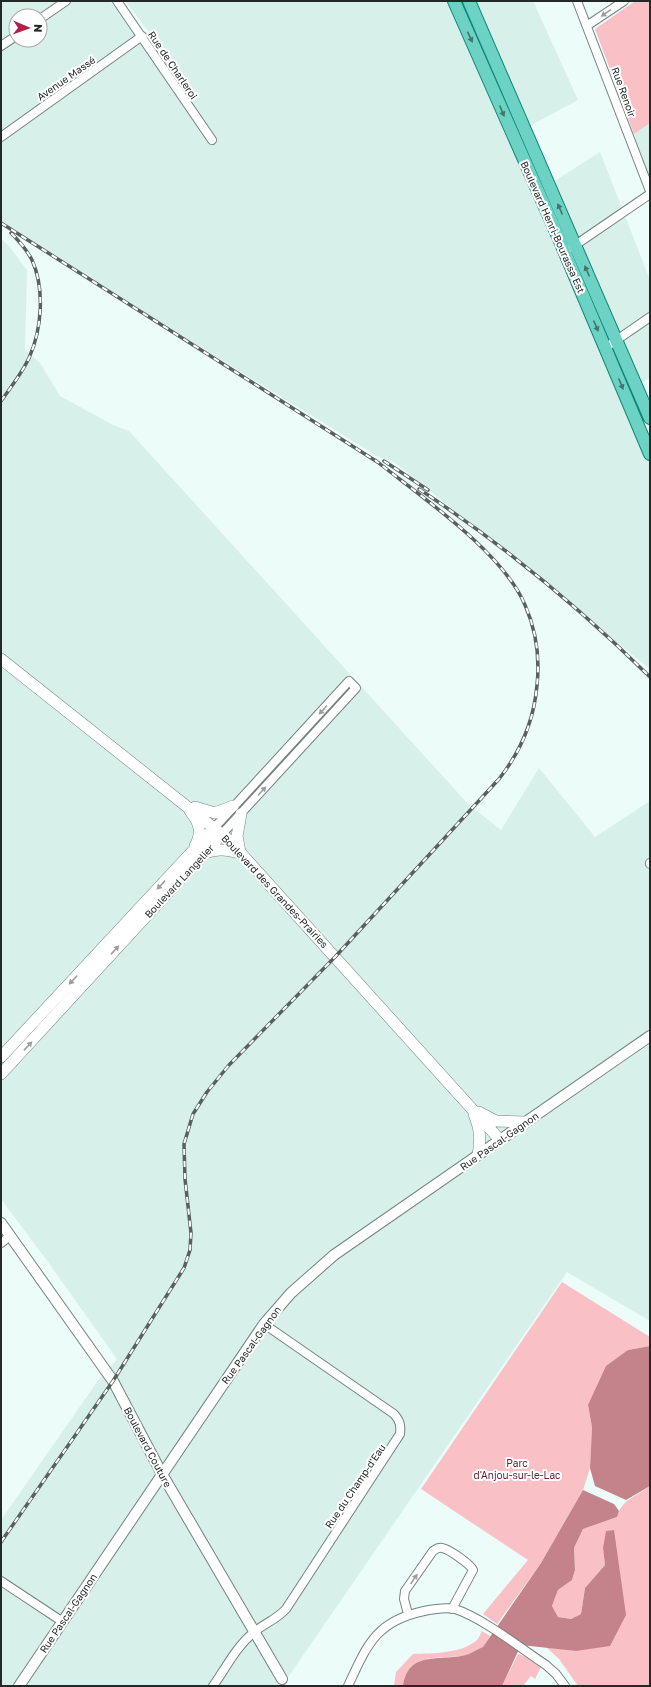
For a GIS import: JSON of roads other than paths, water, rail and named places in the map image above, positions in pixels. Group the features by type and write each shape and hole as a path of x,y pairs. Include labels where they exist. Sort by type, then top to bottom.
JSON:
{"main road":[{"name":"Boulevard Henri-Bourassa Est","path":"454,1 606,348 650,454"},
{"name":"Boulevard Henri-Bourassa Est","path":"469,1 650,418"},
{"name":"Boulevard des Grandes-Prairies","path":"1,659 218,831 240,853 500,1140"},
{"path":"182,801 215,813 237,810 237,836 240,853 214,849 204,853"},
{"path":"182,801 194,816 200,828 197,842 188,856"},
{"name":"Boulevard Langelier","path":"1,1074 204,853 218,831"},
{"name":"Boulevard Langelier","path":"1,1057 188,856 218,831"},
{"path":"472,1108 496,1121 525,1122"},
{"path":"472,1108 480,1130 478,1155"}],"street":[{"path":"48,13 66,1"},
{"name":"Rue de Charleroi","path":"117,1 212,140"},
{"name":"Rue Renoir","path":"578,1 650,193"},
{"path":"588,25 624,1"},
{"name":"Avenue Massé","path":"1,137 142,36"},
{"path":"564,252 650,193"},
{"path":"606,348 650,317"},
{"name":"Boulevard Langelier","path":"218,831 349,681 356,688 237,810"},
{"name":"Rue Pascal-Gagnon","path":"19,1686 264,1324 291,1293 334,1255 650,1036"},
{"name":"Boulevard Couture","path":"1,1223 113,1381 162,1474 282,1679"},
{"path":"1,1243 10,1236"},
{"name":"Rue du Champ-d'Eau","path":"213,1686 244,1641 254,1632 275,1619 286,1609 398,1440 401,1426 394,1414 264,1324"},
{"path":"408,1614 404,1599 405,1591 433,1551 439,1548 445,1548 469,1564 473,1570 452,1609"},
{"path":"1,1581 62,1622"},
{"path":"348,1686 361,1656 370,1642 390,1623 408,1614 433,1609 452,1609 466,1614 540,1662 556,1674 565,1686"}],"railway":[{"path":"1,223 379,463"},
{"path":"1,401 20,375 29,358 37,335 40,309 39,283 32,260 23,246 11,233"},
{"path":"1,1542 113,1381 184,1268 190,1250 191,1233 185,1179 184,1144 193,1114 207,1092 229,1065 335,957 499,779 514,758 525,735 533,711 538,675 536,644 532,624 525,605 514,585 499,565 480,545 459,526 375,460"},
{"path":"384,461 428,490"},
{"path":"419,489 510,554 596,626 650,677"}],"park label":[{"name":"Parc d'Anjou-sur-le-Lac","path":"517,1468"}]}
